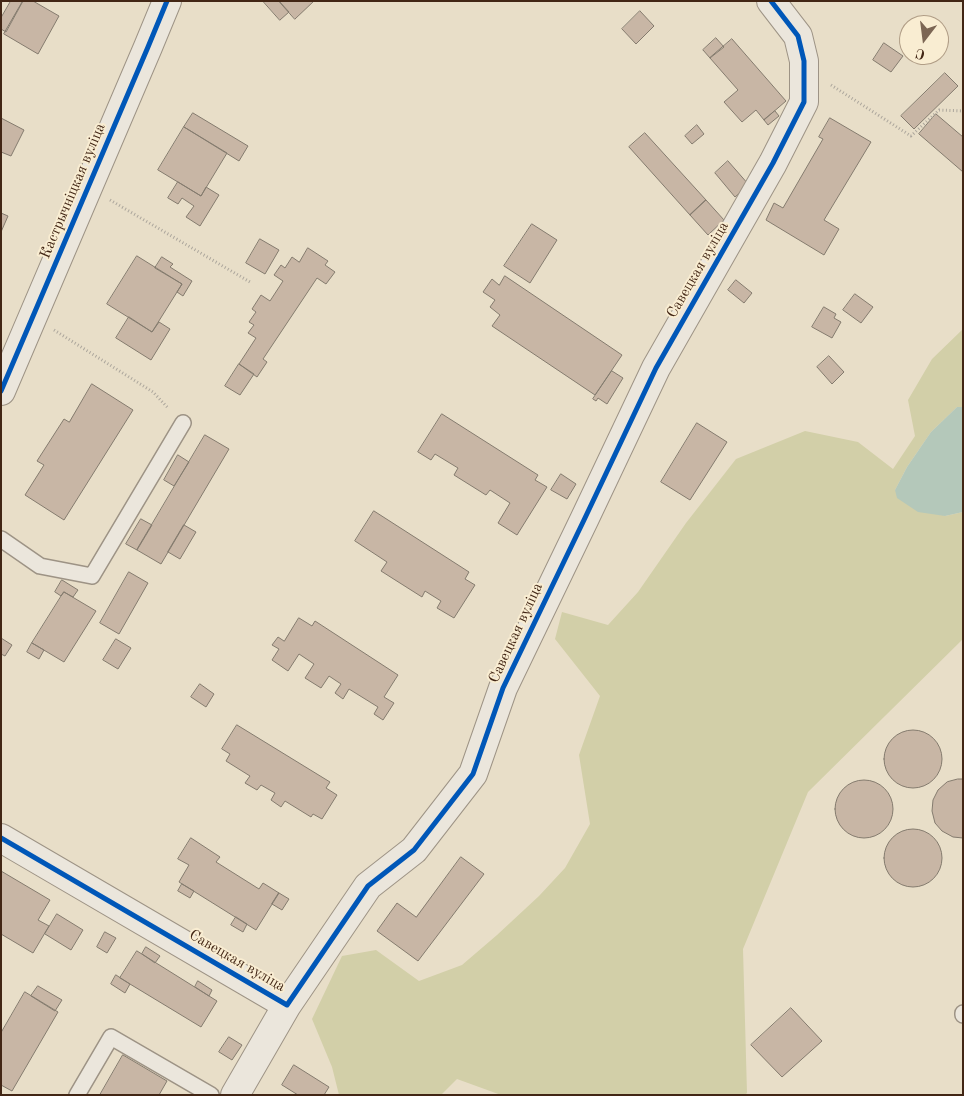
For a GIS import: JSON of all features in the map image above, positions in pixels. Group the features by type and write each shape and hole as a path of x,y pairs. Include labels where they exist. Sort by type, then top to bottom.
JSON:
{"street":[{"name":"Кастрычніцкая вуліца","path":"1,391 167,1"},
{"name":"Савецкая вуліца","path":"235,1095 287,1004 368,886 414,850 473,774 503,688 656,368 773,164 804,102 804,61 798,36 771,1"},
{"name":"Савецкая вуліца","path":"1,838 287,1004"}],"lane":[{"path":"1,539 40,566 92,576 183,423"},
{"path":"77,1095 111,1037 211,1095"}],"path":[{"path":"804,68 911,136 940,110 963,111"},
{"path":"88,187 250,282"},
{"path":"33,316 153,392 183,423"}],"shaded area":[{"path":"963,329 963,407 957,407 931,432 907,467 895,490 945,516 963,512 963,639 808,792 743,949 747,1093 745,1095 501,1095 457,1079 441,1095 339,1095 332,1067 312,1019 342,956 376,950 419,981 462,965 539,896 565,868 590,824 579,755 600,696 555,639 562,612 608,625 638,592 686,523 736,459 805,431 858,442 893,469 915,436 908,400 932,359"},
{"path":"957,407 963,407 963,512 945,516 918,512 897,498 895,490 907,467 931,432"}],"building":[{"path":"11,1 23,1 6,32 1,29 1,18"},
{"path":"23,1 33,1 59,16 38,54 4,34"},
{"path":"263,1 279,1 289,12 280,20"},
{"path":"279,1 314,1 295,19"},
{"path":"640,11 654,26 636,44 622,29"},
{"path":"716,38 724,47 710,58 703,50"},
{"path":"732,39 786,101 764,120 756,110 742,122 724,102 738,90 710,58"},
{"path":"884,43 899,53 899,61 891,72 873,60"},
{"path":"945,73 958,86 914,129 901,116"},
{"path":"775,111 779,116 768,125 764,120"},
{"path":"193,113 248,146 239,161 184,127"},
{"path":"936,114 963,137 963,172 919,134"},
{"path":"1,118 24,130 11,156 1,152"},
{"path":"830,118 871,142 824,220 839,229 824,255 766,220 774,203 783,208 823,139 819,137"},
{"path":"697,125 704,134 692,144 685,136"},
{"path":"184,127 227,153 201,196 158,170"},
{"path":"645,133 706,200 690,215 629,147"},
{"path":"728,161 749,185 735,197 715,173"},
{"path":"178,182 201,196 206,187 219,195 200,226 186,217 194,206 182,198 178,204 168,198"},
{"path":"706,200 724,220 708,235 690,215"},
{"path":"1,213 8,216 1,232"},
{"path":"532,224 557,240 530,283 504,266"},
{"path":"260,239 279,250 265,274 246,263"},
{"path":"308,248 328,261 325,265 335,272 326,284 317,278 263,359 267,362 257,377 239,364 256,338 248,333 254,325 249,322 256,312 252,309 261,295 270,301 283,281 274,275 281,265 285,268 292,257 299,262"},
{"path":"137,256 182,284 152,332 107,304"},
{"path":"162,257 173,264 170,267 192,281 183,296 177,292 182,284 155,268"},
{"path":"505,276 622,355 595,395 492,326 500,315 490,307 495,300 483,292 492,279 499,285"},
{"path":"736,280 752,293 744,303 728,290"},
{"path":"855,294 873,307 861,323 843,310"},
{"path":"824,307 836,314 834,318 841,322 832,338 812,327"},
{"path":"129,317 152,332 159,322 170,329 151,360 116,338"},
{"path":"829,356 844,372 832,384 817,367"},
{"path":"239,364 254,374 240,395 225,386"},
{"path":"612,371 623,378 607,404 598,398 596,401 593,399"},
{"path":"92,384 133,410 64,520 25,495 44,465 37,461 64,419 69,422"},
{"path":"442,414 538,475 535,480 547,487 517,535 498,523 510,503 490,490 486,495 454,475 458,468 435,454 431,460 418,452"},
{"path":"697,423 727,442 690,500 661,482"},
{"path":"205,435 229,449 161,564 137,550"},
{"path":"178,455 189,462 174,486 164,480"},
{"path":"561,474 576,484 567,499 551,490"},
{"path":"374,511 469,572 465,579 475,585 454,618 437,608 441,601 425,591 422,597 381,571 387,562 355,541"},
{"path":"141,519 152,525 137,550 126,544"},
{"path":"184,525 196,532 180,559 168,552"},
{"path":"129,572 148,583 119,634 100,623"},
{"path":"62,580 78,590 73,597 64,592 61,596 55,592"},
{"path":"64,592 96,611 64,662 32,643"},
{"path":"299,618 312,626 315,621 398,675 384,697 394,703 383,720 374,714 378,707 349,689 343,699 335,693 341,684 329,676 321,688 305,678 314,664 299,654 288,671 272,660 279,649 272,645 278,637 284,641"},
{"path":"1,638 12,645 5,656 1,654"},
{"path":"116,639 131,648 118,669 103,660"},
{"path":"32,643 44,650 39,659 27,652"},
{"path":"200,684 214,694 206,707 191,697"},
{"path":"237,725 330,782 326,788 337,795 322,819 313,814 311,817 285,801 281,807 271,800 275,793 261,785 257,790 245,783 250,776 226,761 230,754 222,749"},
{"path":"907,730 919,730 934,738 942,753 942,765 934,780 919,788 907,788 892,780 884,765 884,753 892,738"},
{"path":"963,779 963,838 953,837 942,831 935,823 932,811 933,800 938,790 947,782"},
{"path":"858,780 870,780 885,788 893,803 893,815 885,830 870,838 858,838 843,830 835,815 835,803 843,788"},
{"path":"907,829 919,829 934,837 942,852 942,864 934,879 919,887 907,887 892,879 884,864 884,852 892,837"},
{"path":"191,838 220,857 216,862 259,889 263,883 279,893 256,930 179,882 189,865 178,859"},
{"path":"461,857 484,874 418,961 377,931 397,903 416,917"},
{"path":"1,871 50,900 38,920 49,926 33,953 1,934"},
{"path":"182,884 194,891 190,898 178,891"},
{"path":"279,893 289,899 282,910 272,904"},
{"path":"57,914 83,930 71,950 45,934"},
{"path":"236,917 247,924 243,932 231,925"},
{"path":"105,932 116,938 107,953 97,947"},
{"path":"146,947 160,956 155,963 142,954"},
{"path":"137,951 217,1001 201,1027 120,978"},
{"path":"116,975 130,984 125,993 111,984"},
{"path":"198,981 212,990 209,996 195,987"},
{"path":"38,986 62,1000 55,1011 31,996"},
{"path":"25,992 58,1012 12,1091 1,1085 1,1033"},
{"path":"791,1008 822,1041 782,1077 751,1045"},
{"path":"229,1037 242,1045 232,1060 219,1052"},
{"path":"123,1055 167,1081 159,1095 100,1095"},
{"path":"294,1065 329,1087 324,1095 298,1095 282,1085"}],"cycle path":[{"path":"1,391 167,1"},
{"path":"1,838 287,1005 368,886 414,850 473,774 503,688 656,368 773,163 804,102 804,61 798,36 771,1"}]}
